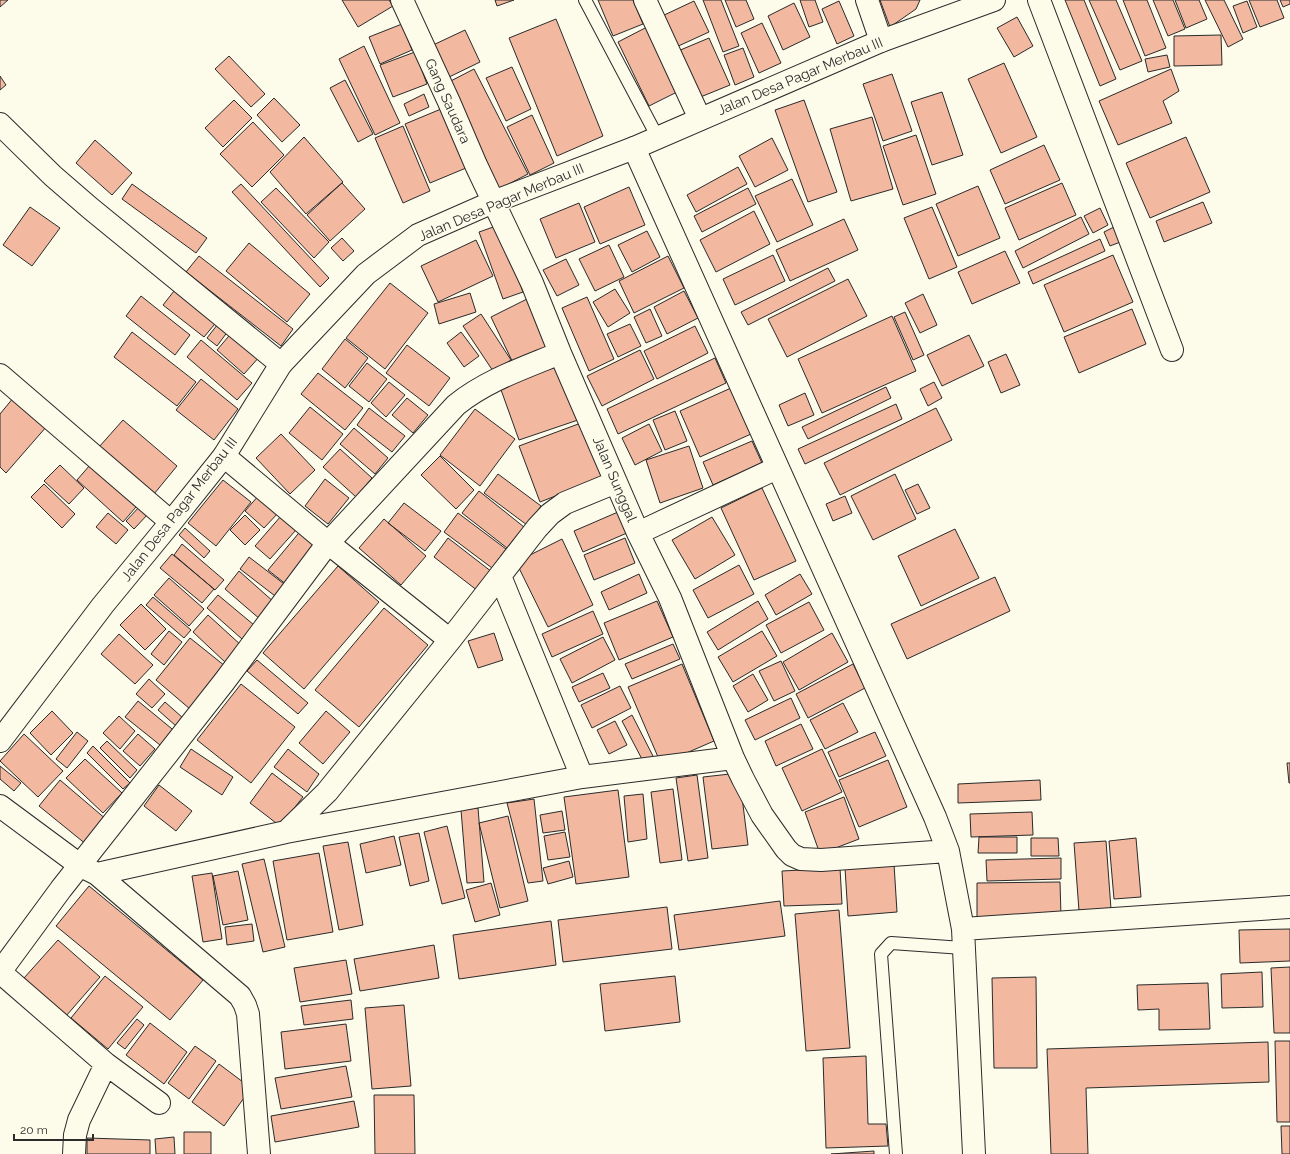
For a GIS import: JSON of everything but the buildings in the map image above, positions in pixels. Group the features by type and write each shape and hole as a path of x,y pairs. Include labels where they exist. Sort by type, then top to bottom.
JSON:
{"street":[{"name":"Gang Saudara","path":"402,0 493,202"},
{"path":"645,0 700,118"},
{"path":"867,0 881,41"},
{"name":"Jalan Desa Pagar Merbau III","path":"0,741 103,605 224,456 281,364 366,274 418,235 493,202 658,138 700,118 881,41 994,0"},
{"path":"1039,0 1172,350"},
{"path":"0,124 64,185 281,364"},
{"path":"634,148 935,817 948,851 960,911 963,938 974,1154"},
{"name":"Jalan Sunggal","path":"493,202 532,283 560,353 638,533 670,598 733,758 762,815 786,849 792,855 801,859 821,860 948,851"},
{"path":"89,870 134,795 224,682 328,543 456,405 472,392 490,382 560,353"},
{"path":"0,375 171,522"},
{"path":"224,456 328,543 450,640"},
{"path":"638,533 777,468"},
{"path":"286,832 327,792 450,640 537,528 550,514 565,503 616,482"},
{"path":"500,576 582,778"},
{"path":"159,1104 106,1064 0,972 61,889 89,870 286,832 582,778 733,758"},
{"path":"0,806 89,870 240,996 248,1014 259,1154"},
{"path":"963,938 1290,907"},
{"path":"74,1154 75,1135 78,1120 106,1064"}],"lane":[{"path":"585,0 658,138"},
{"path":"896,1154 881,954 891,943 963,938"}]}
